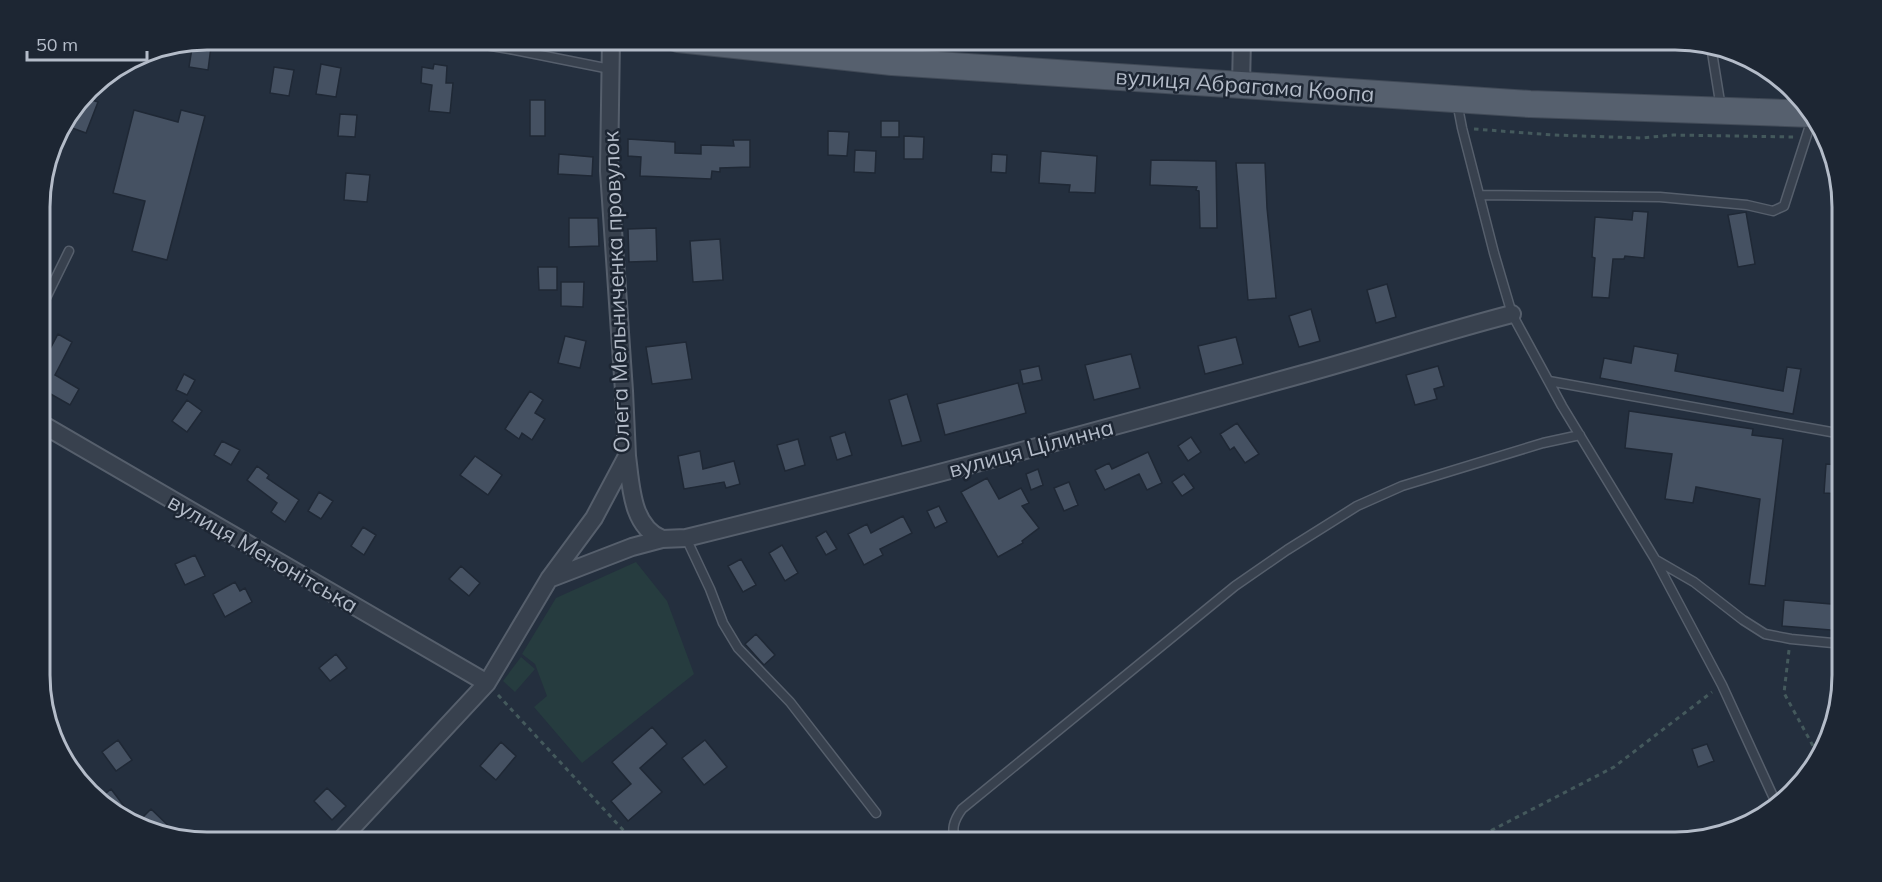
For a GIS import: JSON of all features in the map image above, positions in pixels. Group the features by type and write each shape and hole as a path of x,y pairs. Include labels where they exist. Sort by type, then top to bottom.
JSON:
{"main road":[{"name":"вулиця Абрагама Коопа","path":"780,50 892,62 1530,104 1722,111 1807,122"}],"street":[{"name":"Олега Мельниченка провулок","path":"348,832 487,683 549,579 594,518 627,456 609,171 611,50"},
{"path":"1241,85 1242,50"},
{"name":"вулиця Цілинна","path":"549,579 632,547 662,539 686,538 986,461 1512,314"},
{"name":"вулиця Менонітська","path":"50,429 487,683"},
{"path":"627,456 635,506 651,534 662,539"}],"lane":[{"path":"514,50 610,69"},
{"path":"1712,54 1722,111"},
{"path":"1457,99 1479,195 1512,314 1562,406 1656,559 1722,685 1774,798"},
{"path":"1479,195 1660,197 1747,205 1773,211 1784,207 1810,125"},
{"path":"50,290 69,251"},
{"path":"1550,381 1832,432"},
{"path":"953,832 953,825 962,809 1235,586 1287,550 1358,506 1402,486 1543,443 1580,435"},
{"path":"686,538 723,622 738,648 790,702 876,813"},
{"path":"1656,559 1694,582 1743,620 1766,634 1832,643"}],"path":[{"path":"1462,128 1553,135 1641,138 1808,122"},
{"path":"1791,639 1784,693 1815,749"},
{"path":"487,683 624,832"},
{"path":"1488,832 1614,767 1722,685"}],"green space":[{"path":"636,562 667,601 694,674 582,763 534,707 547,696 535,664 522,654 556,598"},
{"path":"521,657 535,669 515,692 503,681"}],"building":[{"path":"211,50 208,70 189,67 192,51"},
{"path":"321,64 341,68 336,97 316,94"},
{"path":"434,64 447,66 446,83 453,83 450,113 429,111 432,85 421,83 422,67 433,69"},
{"path":"274,67 294,70 289,96 270,93"},
{"path":"91,100 98,102 86,133 70,127"},
{"path":"530,100 545,100 545,136 530,136"},
{"path":"134,110 178,122 181,110 205,116 167,260 132,251 145,201 113,193"},
{"path":"340,114 357,115 355,137 338,136"},
{"path":"881,121 899,121 899,137 881,137"},
{"path":"828,131 849,132 847,156 828,155"},
{"path":"904,136 924,137 923,159 904,159"},
{"path":"628,139 675,142 675,153 701,154 701,145 734,146 733,140 750,140 750,167 720,168 720,172 712,171 711,179 640,176 641,157 628,156"},
{"path":"855,150 876,151 875,173 854,172"},
{"path":"1041,151 1097,156 1095,193 1069,192 1070,185 1039,183"},
{"path":"559,154 593,157 592,176 558,174"},
{"path":"992,154 1007,155 1006,173 991,172"},
{"path":"1151,160 1216,161 1217,228 1200,228 1197,187 1150,185"},
{"path":"1236,163 1265,163 1276,298 1248,300"},
{"path":"346,173 370,175 367,202 344,200"},
{"path":"1633,211 1648,212 1644,258 1625,256 1624,259 1613,259 1609,298 1592,297 1595,217 1632,220"},
{"path":"1746,212 1755,264 1738,267 1728,215"},
{"path":"569,218 598,218 599,246 569,247"},
{"path":"656,228 657,261 629,262 628,229"},
{"path":"720,239 723,280 693,282 690,241"},
{"path":"538,267 557,267 557,290 539,290"},
{"path":"561,282 584,282 583,307 561,306"},
{"path":"1387,284 1396,317 1376,323 1367,290"},
{"path":"1311,309 1320,341 1299,347 1289,316"},
{"path":"58,334 72,342 55,375 79,389 70,405 50,394 50,349"},
{"path":"565,336 586,341 580,368 558,363"},
{"path":"1236,337 1243,364 1205,374 1198,346"},
{"path":"686,342 692,379 652,384 646,347"},
{"path":"1634,346 1678,354 1675,371 1783,391 1787,367 1801,369 1793,414 1600,378 1604,358 1631,363"},
{"path":"1131,354 1140,388 1094,400 1085,365"},
{"path":"1039,366 1042,380 1023,384 1020,370"},
{"path":"1438,366 1444,386 1434,389 1437,399 1415,405 1406,375"},
{"path":"184,374 195,380 187,395 176,390"},
{"path":"1018,383 1026,413 945,435 937,404"},
{"path":"530,391 543,400 535,413 545,419 532,440 522,433 519,439 505,429"},
{"path":"907,394 921,441 902,446 889,400"},
{"path":"187,400 202,411 187,432 172,421"},
{"path":"1629,411 1753,429 1752,435 1783,439 1765,586 1749,584 1760,499 1696,487 1693,503 1665,499 1672,454 1625,448"},
{"path":"1237,423 1259,454 1245,463 1234,447 1230,450 1220,434"},
{"path":"845,432 852,455 837,460 830,437"},
{"path":"1191,437 1201,452 1188,461 1178,446"},
{"path":"798,439 805,465 785,471 777,445"},
{"path":"222,441 240,450 231,465 214,455"},
{"path":"700,451 703,469 734,461 740,484 726,488 724,482 684,489 678,456"},
{"path":"1148,452 1162,483 1147,490 1139,474 1105,490 1095,470 1109,463 1112,469"},
{"path":"475,456 502,475 488,495 460,475"},
{"path":"1826,464 1832,464 1832,493 1824,493"},
{"path":"257,466 269,475 267,478 299,500 285,522 271,512 277,503 247,480"},
{"path":"1038,469 1043,485 1031,490 1026,474"},
{"path":"1184,474 1194,488 1182,496 1172,482"},
{"path":"987,478 999,499 1021,488 1029,503 1022,506 1039,528 1022,541 1023,543 998,557 961,492"},
{"path":"1069,482 1078,505 1064,511 1054,488"},
{"path":"319,492 333,501 321,519 308,511"},
{"path":"939,506 947,522 935,528 927,511"},
{"path":"903,516 912,533 880,549 883,555 864,565 848,534 867,524 871,533"},
{"path":"363,527 376,535 364,555 351,546"},
{"path":"826,531 837,549 826,555 816,537"},
{"path":"782,545 798,573 785,581 769,553"},
{"path":"195,555 205,576 185,585 175,564"},
{"path":"741,559 756,585 743,592 728,566"},
{"path":"461,566 480,583 469,596 449,579"},
{"path":"235,582 240,591 245,588 252,602 225,617 213,594"},
{"path":"1784,600 1832,604 1832,630 1782,626"},
{"path":"756,634 775,655 764,665 745,644"},
{"path":"336,654 347,668 330,681 319,668"},
{"path":"652,727 667,744 640,768 662,792 628,821 611,801 631,784 612,762"},
{"path":"118,740 132,760 116,771 102,752"},
{"path":"705,740 727,767 704,785 682,758"},
{"path":"501,742 516,756 496,780 480,766"},
{"path":"1707,744 1714,761 1698,767 1692,749"},
{"path":"327,788 346,806 332,820 314,801"},
{"path":"111,789 129,812 111,800 104,795"},
{"path":"151,809 170,828 146,821 141,819"}]}
